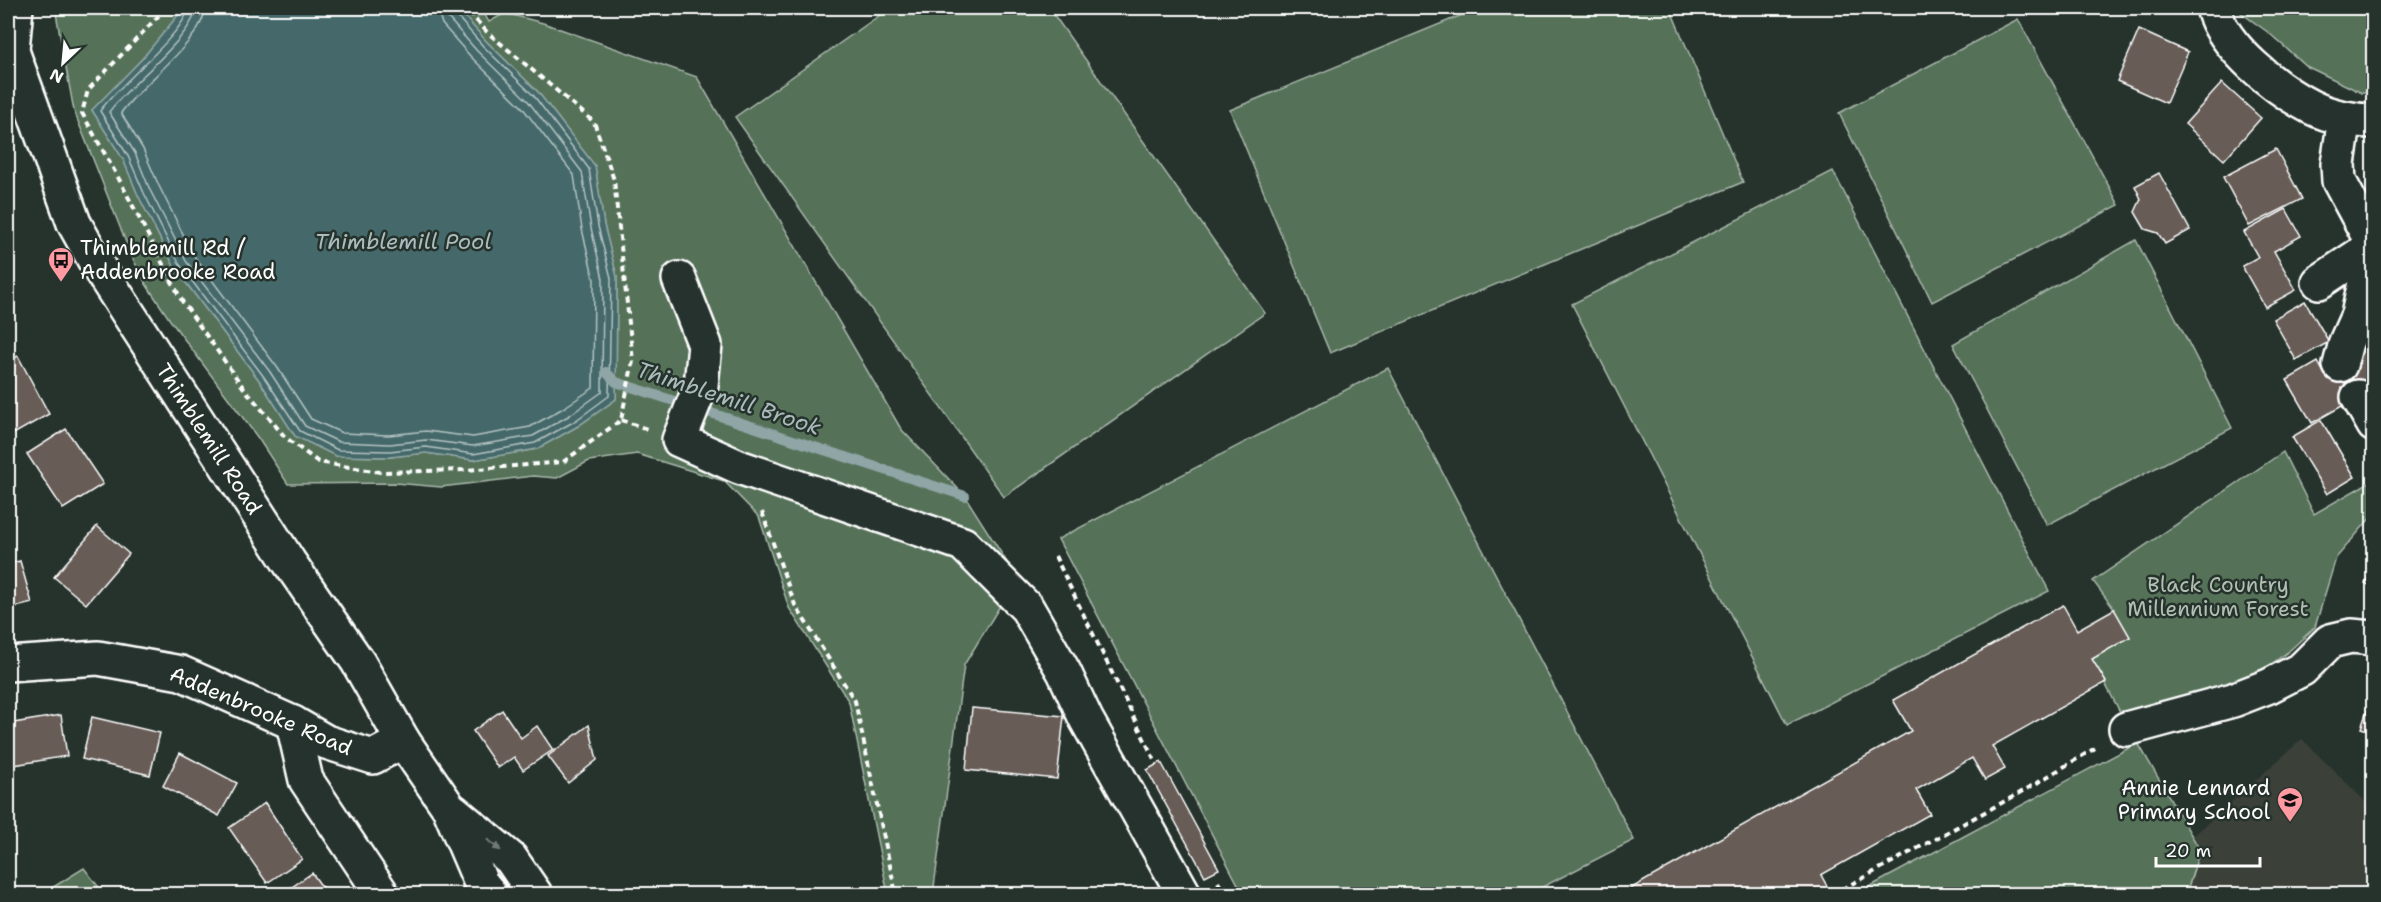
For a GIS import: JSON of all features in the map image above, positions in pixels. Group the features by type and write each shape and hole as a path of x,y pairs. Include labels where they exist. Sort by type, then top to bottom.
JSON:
{"main road":[{"name":"Thimblemill Road","path":"16,8 10,45 74,223 99,268 289,562 358,662 404,741 449,808 481,883 490,894"},
{"path":"2213,8 2222,31 2236,48 2289,94 2313,108 2359,120 2338,164 2339,181 2373,246 2358,315 2344,348 2340,366"},
{"path":"2319,282 2373,246"},
{"path":"679,279 705,345 701,385 679,440 739,466 963,544 1027,608 1184,894"},
{"path":"2358,397 2373,425"},
{"path":"2127,729 2233,700 2269,686 2302,669 2330,641 2351,636 2373,638"},
{"name":"Addenbrooke Road","path":"8,664 98,658 181,673 293,723 326,742 373,757 404,741"},
{"path":"293,723 306,780 382,894"},
{"name":"Thimblemill Road","path":"449,808 510,859 536,894"}],"path":[{"path":"166,8 88,90 82,113 182,302 243,387 285,437 318,462 380,472 466,470 563,462 621,420 633,361 614,180 594,122 487,32 465,8"},
{"path":"739,466 737,484 764,515 795,605 855,701 896,894"},
{"path":"1055,556 1157,765"},
{"path":"1833,894 2020,793 2127,729"}],"shaded area":[{"name":"Annie Lennard Primary School","path":"2302,739 2373,809 2373,894 2186,894 2200,850 2192,837"}],"green space":[{"path":"55,8 184,8 142,59 92,110 123,159 138,195 175,268 259,380 295,436 336,456 390,457 426,453 473,460 537,449 578,426 616,399 617,277 604,225 595,166 538,92 487,42 457,8 481,8 489,22 505,13 543,23 697,77 901,429 965,496 1017,578 964,665 933,894 888,894 849,702 789,608 759,517 724,481 637,454 589,461 557,478 533,476 441,487 395,483 288,484 258,438 170,320 146,284 131,255 74,111"},
{"path":"890,8 1049,8 1265,313 1004,497 735,117"},
{"path":"1479,8 1670,8 1743,182 1330,353 1230,110"},
{"path":"2239,8 2373,8 2373,93 2362,93 2306,66 2269,33 2240,12"},
{"path":"2018,19 2119,205 1932,302 1839,113"},
{"path":"1833,171 2049,591 1787,725 1572,304"},
{"path":"2136,240 2232,428 2047,525 1953,344"},
{"path":"1388,368 1634,840 1529,894 1243,894 1058,539"},
{"name":"Black Country Millennium Forest","path":"2283,452 2314,514 2373,480 2373,515 2336,558 2315,627 2289,651 2259,673 2126,723 2092,659 2130,637 2114,609 2093,581"},
{"path":"2138,743 2200,850 2186,894 1856,894"},
{"path":"84,868 104,894 42,894"}],"water":[{"name":"Thimblemill Pool","path":"184,8 457,8 487,42 538,92 595,166 604,225 617,277 616,399 578,426 537,449 473,460 426,453 390,457 336,456 295,436 259,380 175,268 138,195 123,159 92,110 142,59"}],"building":[{"path":"2139,30 2188,52 2166,103 2117,81"},
{"path":"2222,83 2261,118 2224,160 2185,124"},
{"path":"2276,149 2302,199 2249,226 2223,177"},
{"path":"2159,173 2190,230 2165,244 2158,233 2145,229 2135,212 2141,199 2135,186"},
{"path":"2286,209 2301,236 2274,251 2296,290 2265,307 2242,266 2258,257 2244,232"},
{"path":"2305,301 2329,342 2296,360 2273,319"},
{"path":"2374,338 2374,388 2312,423 2287,380 2318,362 2325,375 2340,365 2352,351"},
{"path":"18,356 49,414 10,436 8,432 8,361"},
{"path":"2321,420 2355,477 2327,494 2292,437"},
{"path":"66,429 103,484 63,509 27,454"},
{"path":"97,526 129,554 86,604 54,577"},
{"path":"20,561 32,603 8,609 8,564"},
{"path":"2374,567 2374,588 2365,583"},
{"path":"2063,605 2077,630 2114,609 2130,637 2092,659 2106,682 1992,746 2005,769 1985,780 1972,758 1916,790 1930,814 1821,875 1828,888 1817,894 1621,894 1911,731 1893,700"},
{"path":"2374,691 2374,732 2361,728"},
{"path":"972,708 1064,716 1057,779 966,770"},
{"path":"502,710 521,738 537,726 553,750 523,770 514,757 498,768 473,731"},
{"path":"61,715 67,756 8,766 8,724"},
{"path":"92,717 160,733 150,775 82,759"},
{"path":"589,725 597,760 568,783 548,756"},
{"path":"180,753 237,783 219,816 163,786"},
{"path":"1161,762 1219,869 1205,876 1147,770"},
{"path":"265,803 302,859 267,883 229,828"},
{"path":"312,873 327,894 282,894"}],"waterway":[{"name":"Thimblemill Brook","path":"606,372 616,382 965,496"}],"place":[{"name":"Thimblemill Rd / Addenbrooke Road","path":"61,283"},
{"name":"Annie Lennard Primary School","path":"2290,823"}]}
